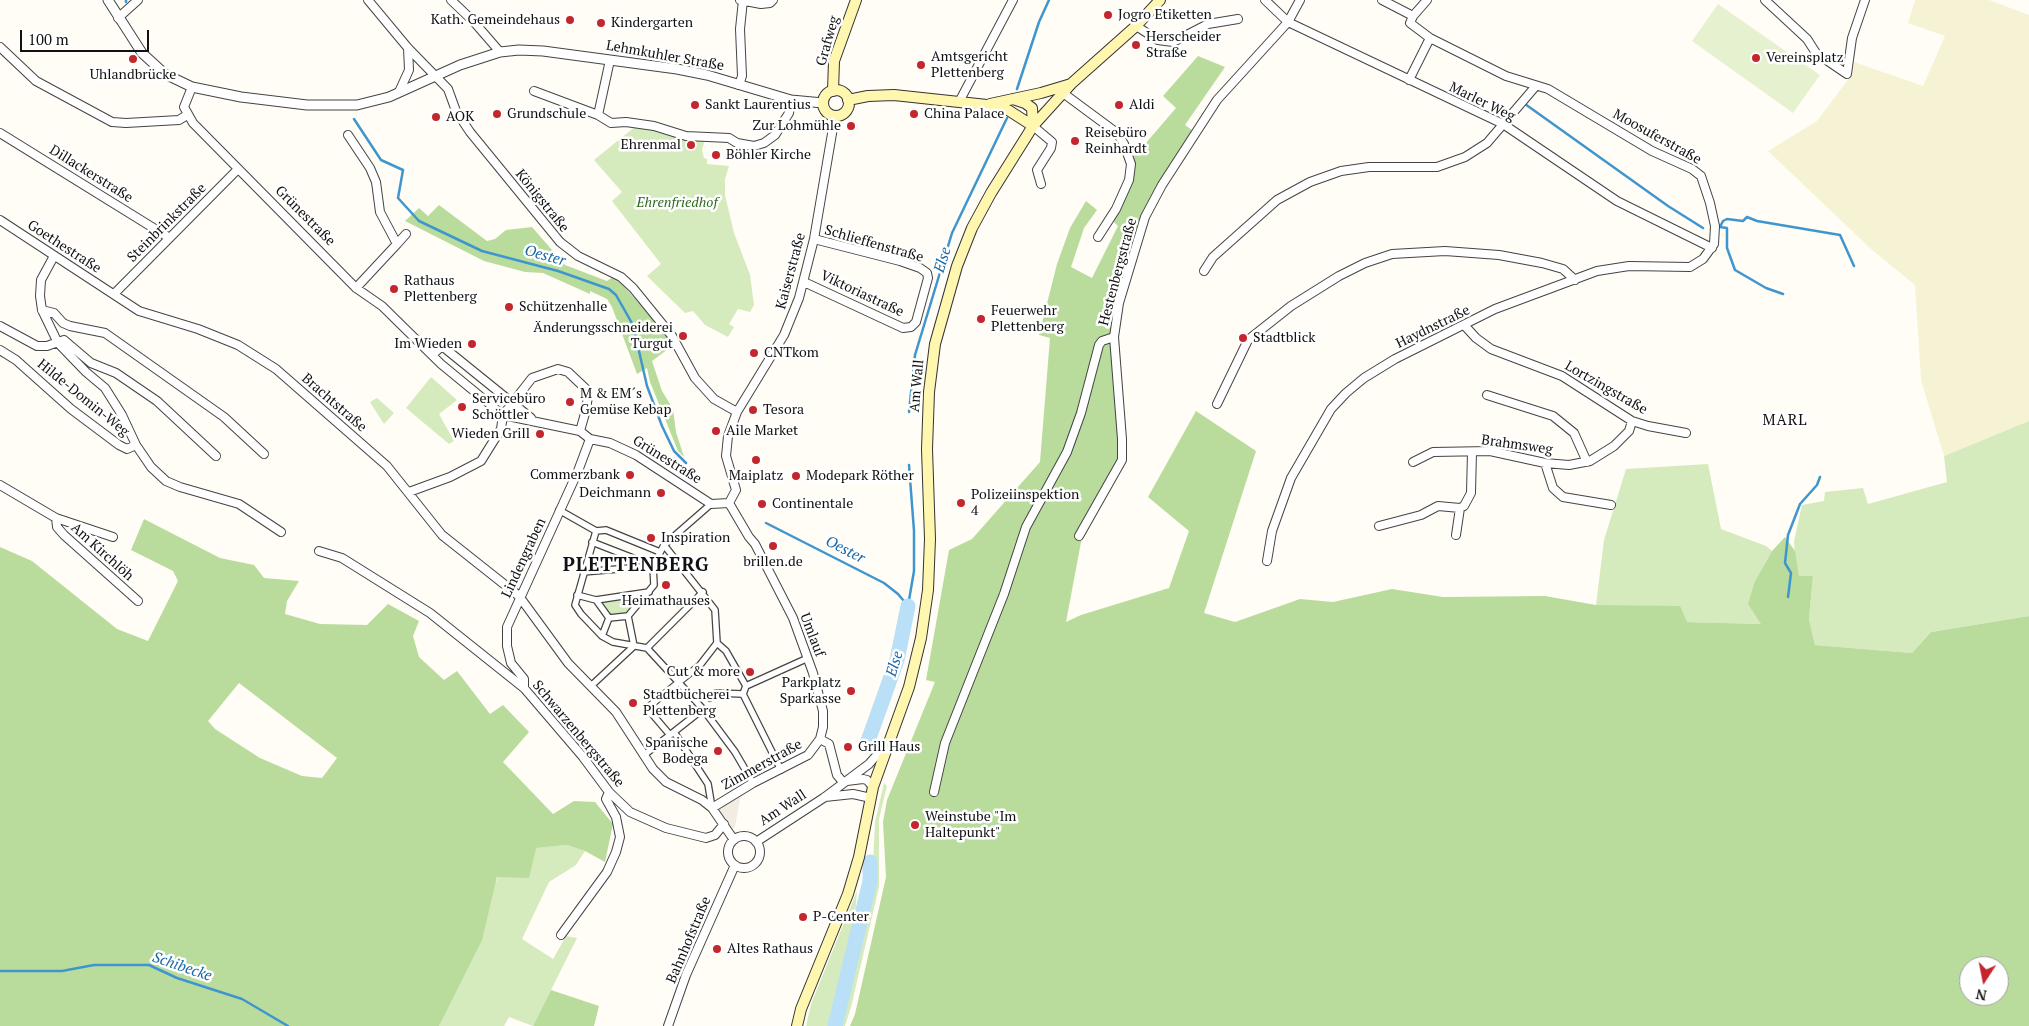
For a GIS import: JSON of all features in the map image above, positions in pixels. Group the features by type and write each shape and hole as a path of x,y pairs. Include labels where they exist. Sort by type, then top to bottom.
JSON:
{"main road":[{"name":"Grafweg","path":"833,91 834,62 856,0"},
{"path":"1034,126 1072,83 1136,26 1160,0"},
{"path":"987,105 1072,83"},
{"path":"833,91 844,93 848,100 846,111 835,116 827,112 823,103 826,96 833,91"},
{"path":"848,100 884,95 987,105 1008,110 1034,126"},
{"path":"1013,99 1025,103 1032,108 1034,126"},
{"name":"Am Wall","path":"872,792 909,687 926,607 930,539 928,411 935,344 957,266 972,228 1018,148 1034,126"},
{"path":"797,1026 800,1009 848,894 859,857 872,792"}],"street":[{"path":"0,47 36,81 112,122 179,120 187,115 184,102 192,87 165,74 151,62 118,18 108,0"},
{"path":"118,18 138,0"},
{"name":"Königstraße","path":"368,0 408,48 448,89 456,111 470,132 560,242 578,256 621,276 672,336 695,378 714,399 737,412"},
{"path":"451,0 474,22 500,52"},
{"path":"739,85 742,76 740,29 742,0 761,4 770,3 773,0"},
{"path":"959,102 1013,0"},
{"name":"Marler Weg","path":"1265,0 1288,22 1503,124 1617,201 1712,248"},
{"name":"Hestenbergstraße","path":"1078,536 1122,460 1114,337 1119,304 1140,231 1162,185 1216,100 1288,22 1300,0"},
{"path":"1382,0 1413,16 1427,0"},
{"path":"1765,0 1807,39 1816,53 1846,74 1852,38 1865,0"},
{"name":"Moosuferstraße","path":"1413,16 1410,23 1430,38 1506,76 1535,87 1548,89 1652,151 1692,169 1701,176 1710,202 1715,235 1712,248"},
{"path":"1136,26 1158,40 1173,42 1208,24 1238,19"},
{"path":"1409,80 1430,38"},
{"path":"399,92 409,70 408,48"},
{"name":"Lehmkuhler Straße","path":"192,87 241,97 328,106 368,103 500,52 519,50 543,51 707,75 791,100 823,103"},
{"path":"598,115 610,60"},
{"path":"1204,271 1214,256 1277,200 1310,182 1341,171 1369,167 1437,167 1465,157 1487,143 1535,87"},
{"path":"534,91 598,115 611,124 634,123 686,136 729,138 749,146 760,145 769,141 783,124 791,100"},
{"path":"1063,93 1117,133 1131,164 1129,180 1116,209 1098,237"},
{"name":"Grünestraße","path":"187,115 356,288 382,306 432,355 503,415 580,431 590,439 610,442 636,455 711,504"},
{"name":"Kaiserstraße","path":"729,503 736,490 726,456 728,436 737,412 784,335 804,282 814,239 835,116"},
{"path":"1034,126 1052,142 1051,148 1037,170 1041,184"},
{"name":"Dillackerstraße","path":"0,133 168,237"},
{"path":"348,136 370,168 376,182 380,212 397,244"},
{"name":"Steinbrinkstraße","path":"114,294 168,237 238,169"},
{"name":"Goethestraße","path":"0,220 114,294"},
{"path":"356,288 406,234"},
{"name":"Schlieffenstraße","path":"814,239 900,261 927,273"},
{"name":"Haydnstraße","path":"1267,561 1272,531 1290,478 1331,409 1346,392 1364,378 1395,359 1465,326 1495,309 1597,271 1629,266 1690,267 1703,259 1712,248"},
{"path":"1217,404 1248,340 1291,306 1339,276 1374,260 1392,254 1418,251 1445,250 1499,255 1563,269 1575,280"},
{"path":"54,256 41,280 40,296 42,310 58,343 86,372 105,388 122,415 136,445 152,467 166,480 180,487 239,504 281,532"},
{"name":"Viktoriastraße","path":"804,282 904,328 911,327 916,322 928,278 927,273"},
{"name":"Brachtstraße","path":"114,294 138,311 198,329 256,355 276,369 374,455 409,492 442,536 519,596 558,650 616,712 653,768 666,782 702,800 712,808"},
{"path":"42,310 54,313 67,325 105,333 224,417 264,454"},
{"path":"0,326 37,346 47,346 64,340 91,363 116,373 157,401 216,456"},
{"name":"Lortzingstraße","path":"1465,326 1476,338 1492,349 1562,376 1632,421 1686,433"},
{"path":"934,792 944,742 1004,594 1026,527 1067,452 1081,413 1099,345 1102,341 1114,337"},
{"name":"Grünestraße","path":"432,355 442,346 532,420"},
{"name":"Hilde-Domin-Weg","path":"0,350 16,360 71,408 119,445 127,449 136,445"},
{"path":"409,492 450,476 481,461 501,429 503,415 532,378 538,374 558,369 568,372 579,381 588,396 580,431"},
{"path":"1487,394 1553,416 1574,432 1587,462"},
{"name":"Brahmsweg","path":"1413,462 1433,452 1472,452 1510,454 1546,463 1570,465 1587,462 1614,446 1629,431 1632,421"},
{"name":"Lindengraben","path":"524,688 524,679 511,663 506,636 509,621 590,439"},
{"path":"1378,526 1421,515 1438,506 1460,508 1464,506 1472,493 1472,452"},
{"path":"1546,463 1553,488 1563,497 1611,505"},
{"name":"Am Kirchlöh","path":"0,485 56,518 113,536"},
{"path":"609,618 628,616 649,592 654,585 653,566 664,544 711,504 729,503"},
{"name":"Umlauf","path":"729,503 755,544 793,618 808,658 823,711 824,727 820,739"},
{"path":"1456,535 1460,508"},
{"path":"560,510 596,531 606,530 660,552"},
{"name":"Am Kirchlöh","path":"56,518 57,527 64,535 138,601"},
{"path":"596,531 577,595 576,605 581,614 602,636 613,642 647,648 702,706 735,752 753,783"},
{"path":"592,542 653,566"},
{"path":"664,544 703,592 715,610 717,643 700,665 647,708 672,734 708,784 712,808 734,840"},
{"name":"Schwarzenbergstraße","path":"319,551 342,558 430,614 524,688 555,718 609,792 618,802 636,815 679,832 711,837 724,824"},
{"path":"583,572 653,566"},
{"path":"577,595 596,600 649,592"},
{"path":"647,648 703,592"},
{"path":"596,600 609,618"},
{"path":"628,616 634,646"},
{"path":"602,636 609,618"},
{"path":"717,643 726,651 746,686"},
{"path":"592,686 634,646"},
{"path":"781,770 743,694 746,686 808,658"},
{"path":"710,698 716,693 743,694"},
{"path":"644,755 672,734 702,706"},
{"name":"Am Wall","path":"756,842 825,797 869,764 892,738"},
{"path":"820,739 829,744 837,775 843,782 863,779 872,792"},
{"name":"Zimmerstraße","path":"712,808 753,783 808,755 820,739"},
{"path":"561,935 607,872 616,852 620,837 616,817 606,799 609,792"},
{"name":"Am Wall","path":"825,797 872,792"},
{"path":"745,836 756,842 760,854 756,862 746,868 735,865 731,861 728,852 734,840 745,836"},
{"name":"Bahnhofstraße","path":"668,1026 686,975 735,865"}],"shaded area":[{"path":"1915,0 1989,0 2029,15 2029,421 1944,456 1921,380 1915,285 1871,249 1768,151 1817,121 1853,73 1854,62 1923,86 1945,36 1908,23"},
{"path":"741,794 735,827 731,830 717,809"}],"green space":[{"name":"Vereinsplatz","path":"1718,4 1820,75 1793,113 1692,41"},
{"path":"1198,56 1225,67 1185,125 1196,133 1145,217 1114,337 1122,460 1084,526 1066,622 1081,615 1169,588 1189,531 1148,497 1196,411 1256,451 1204,613 1235,622 1300,599 1333,602 1392,589 1443,597 1545,596 1596,605 1680,606 1687,622 1761,624 1748,604 1755,581 1772,551 1785,537 1795,551 1799,576 1813,576 1809,619 1815,645 1912,653 1931,632 2029,616 2029,1026 850,1026 855,1014 886,877 883,822 887,800 935,682 926,680 949,550 972,539 1040,462 1050,338 1039,335 1057,264 1070,228 1086,201 1097,210 1084,228 1071,267 1092,278 1118,226 1113,221 1133,179 1135,163 1133,158 1176,108 1163,96"},
{"name":"Ehrenfriedhof","path":"636,126 653,128 668,135 682,138 705,139 702,150 704,158 707,159 707,164 729,166 725,179 725,195 734,233 750,275 754,305 750,312 738,309 729,324 734,327 728,337 705,325 693,311 685,313 647,276 661,264 612,201 622,192 594,160"},
{"path":"439,205 487,241 495,239 506,230 532,227 565,265 607,281 613,277 622,284 671,340 668,349 652,361 662,391 673,409 676,432 684,457 678,451 650,382 647,368 637,374 612,307 607,299 590,291 590,294 543,273 525,272 484,261 405,221 419,208 428,216"},
{"path":"431,377 457,400 439,414 454,441 449,444 406,408"},
{"path":"377,398 394,413 384,424 370,402"},
{"path":"2029,421 2029,616 1931,632 1912,653 1815,645 1809,619 1813,576 1799,576 1795,562 1794,541 1802,505 1824,501 1825,492 1863,488 1868,504 1947,482 1944,456"},
{"path":"1708,464 1721,529 1766,546 1772,551 1755,581 1762,624 1686,622 1596,605 1604,540 1626,469"},
{"path":"144,519 220,558 254,565 264,578 299,581 287,601 285,614 320,624 367,625 388,604 419,621 413,636 419,657 444,680 457,671 490,714 503,705 529,732 503,762 553,814 574,801 595,802 613,824 605,862 585,851 567,845 536,848 529,878 497,877 482,940 439,1026 0,1026 0,547 32,561 117,629 148,641 178,581 173,571 131,550","holes":["239,683 337,758 322,778 302,776 260,758 215,729 208,721"]},
{"path":"649,592 628,616 609,618 596,600"},
{"path":"884,783 887,786 879,819 879,887 851,1007 845,1026 842,1026 871,905 875,822"},
{"path":"567,845 585,851 576,865 549,882 522,939 553,959 566,936 577,938 533,1026 509,1017 504,1026 439,1026 498,877 535,848"},
{"path":"857,891 853,942 835,1011 828,1026 806,1026 811,1004"},
{"path":"551,990 599,1006 594,1026 533,1026"}],"waterway":[{"name":"Else","path":"1017,89 1039,22 1049,0"},
{"path":"1525,104 1668,206 1703,228"},
{"name":"Else","path":"909,412 915,355 952,233 1007,118"},
{"name":"Oester","path":"354,119 381,160 403,170 398,198 419,221 482,251 558,271 609,289 616,295 633,325 647,386 662,426 674,451 686,463"},
{"path":"1783,294 1766,288 1735,270 1727,248 1727,228 1720,227 1723,221 1727,219 1743,221 1747,217 1757,221 1840,235 1854,266"},
{"name":"Else","path":"908,606 914,571 914,531 909,465"},
{"path":"1788,597 1791,573 1785,563 1788,535 1800,504 1817,485 1820,477"},
{"name":"Oester","path":"766,523 884,583 898,594 908,606"},
{"name":"Else","path":"868,741 897,660 908,606"},
{"name":"Else","path":"835,1026 870,881 870,862"},
{"name":"Schibecke","path":"0,971 62,971 94,965 149,965 177,978 242,999 288,1026"}],"place":[{"name":"Jogro Etiketten","path":"1108,15"},
{"name":"Kath. Gemeindehaus","path":"570,20"},
{"name":"Kindergarten","path":"601,23"},
{"name":"Herscheider Straße","path":"1136,45"},
{"name":"Vereinsplatz","path":"1756,58"},
{"name":"Uhlandbrücke","path":"133,59"},
{"name":"Amtsgericht Plettenberg","path":"921,65"},
{"name":"Sankt Laurentius","path":"695,105"},
{"name":"Aldi","path":"1119,105"},
{"name":"Grundschule","path":"497,114"},
{"name":"China Palace","path":"914,114"},
{"name":"AOK","path":"436,117"},
{"name":"Zur Lohmühle","path":"851,126"},
{"name":"Reisebüro Reinhardt","path":"1075,141"},
{"name":"Ehrenmal","path":"691,145"},
{"name":"Böhler Kirche","path":"716,155"},
{"name":"Rathaus Plettenberg","path":"394,289"},
{"name":"Schützenhalle","path":"509,307"},
{"name":"Feuerwehr Plettenberg","path":"981,319"},
{"name":"Änderungsschneiderei Turgut","path":"683,336"},
{"name":"Stadtblick","path":"1243,338"},
{"name":"Im Wieden","path":"472,344"},
{"name":"CNTkom","path":"754,353"},
{"name":"M & EM´s Gemüse Kebap","path":"570,402"},
{"name":"Servicebüro Schöttler","path":"462,407"},
{"name":"Tesora","path":"753,410"},
{"name":"Aile Market","path":"716,431"},
{"name":"Wieden Grill","path":"540,434"},
{"name":"Maiplatz","path":"756,460"},
{"name":"Commerzbank","path":"630,475"},
{"name":"Modepark Röther","path":"796,476"},
{"name":"Deichmann","path":"661,493"},
{"name":"Polizeiinspektion 4","path":"961,503"},
{"name":"Continentale","path":"762,504"},
{"name":"Inspiration","path":"651,538"},
{"name":"brillen.de","path":"773,546"},
{"name":"Heimathauses","path":"666,585"},
{"name":"Cut & more","path":"750,672"},
{"name":"Parkplatz Sparkasse","path":"851,691"},
{"name":"Stadtbücherei Plettenberg","path":"633,703"},
{"name":"Grill Haus","path":"848,747"},
{"name":"Spanische Bodega","path":"718,751"},
{"name":"Weinstube \"Im Haltepunkt\"","path":"915,825"},
{"name":"P-Center","path":"803,917"},
{"name":"Altes Rathaus","path":"717,949"}],"district":[{"name":"MARL","path":"1785,421"},
{"name":"PLETTENBERG","path":"636,566"}]}
